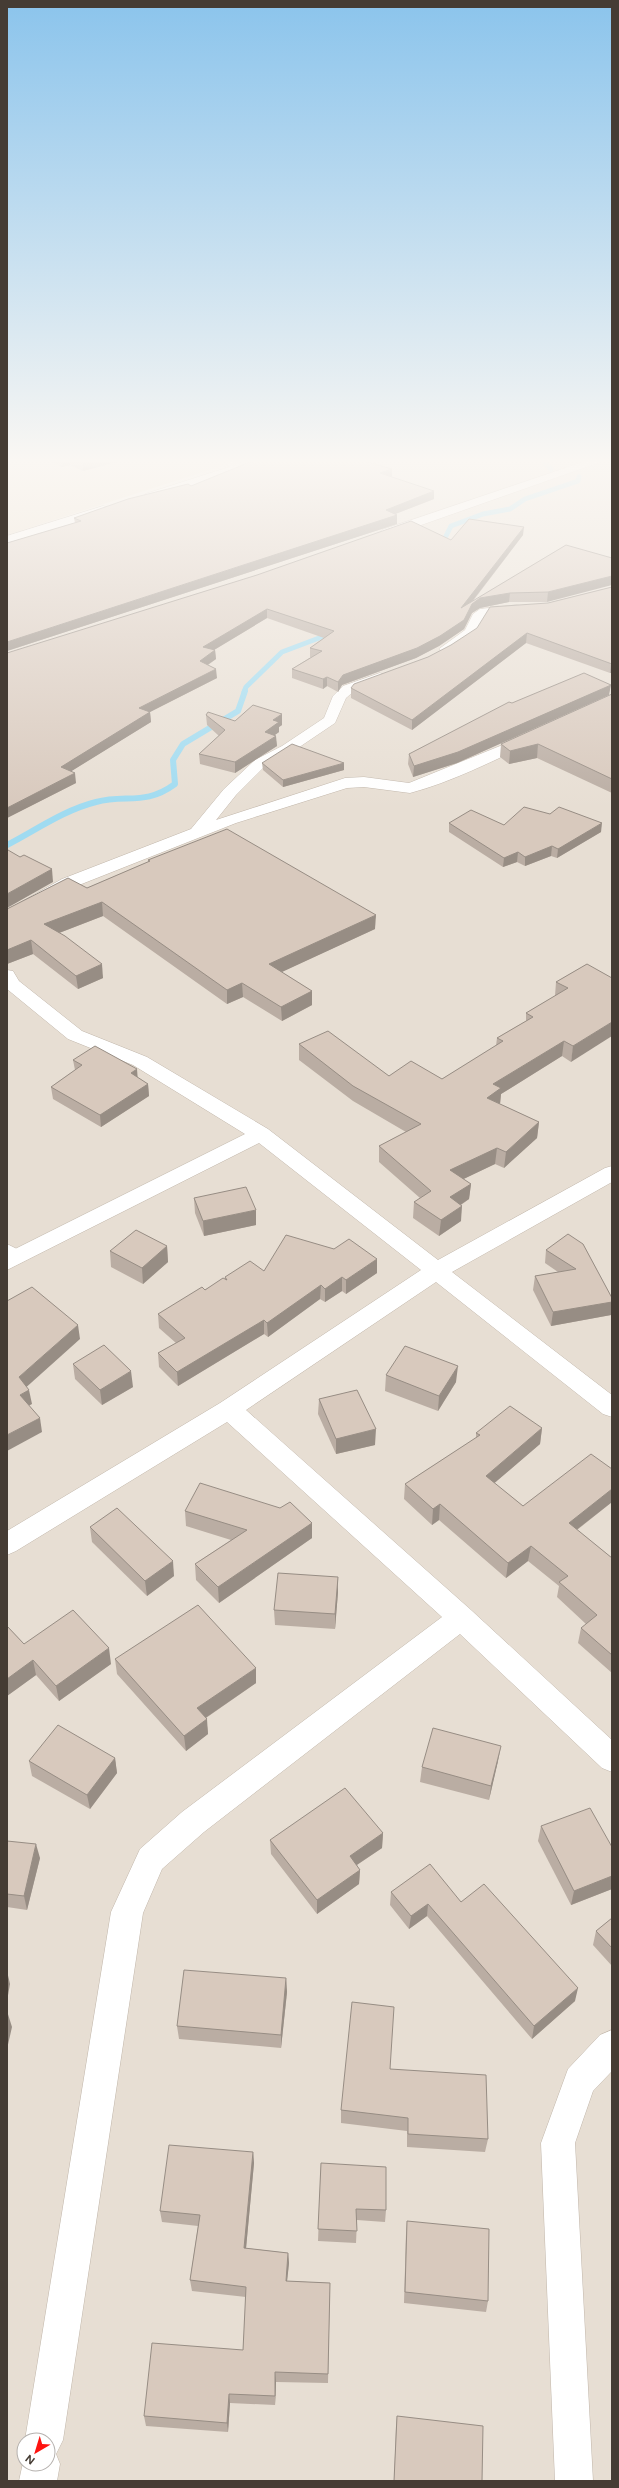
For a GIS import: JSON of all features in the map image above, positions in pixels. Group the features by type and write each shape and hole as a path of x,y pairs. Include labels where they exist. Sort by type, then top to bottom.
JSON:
{"street":[{"path":"433,656 470,633 475,627 478,617 485,612 509,608 533,609"},
{"path":"196,833 230,792 260,763 287,749 330,720 340,696 348,689 394,672"},
{"path":"7,917 68,883 196,833 345,783 364,782 410,788 430,782 541,733"},
{"path":"9,981 75,1035 140,1061 261,1134 612,1408"},
{"path":"10,1256 261,1134"},
{"path":"7,1544 229,1409 436,1271 612,1172"},
{"path":"229,1409 461,1618 612,1759"},
{"path":"45,2432 126,1912 151,1859 193,1822 461,1618"},
{"path":"574,2481 558,2142 580,2081 612,2047"}],"shaded area":[{"path":"7,576 612,576 612,2481 7,2481"}],"building":[{"path":"7,576 209,576 7,642"},
{"path":"253,576 486,576 461,608 514,576 612,576 548,592 510,593 480,598 472,604 464,620 440,636 417,648 343,675 338,682 327,677 323,679 292,669 322,651 310,648 334,631 267,609 203,647 215,650 200,661 216,669 139,708 150,712 61,767 75,773 7,808 7,653"},
{"path":"612,587 612,664 527,633 412,720 351,688 354,684 428,657 451,645 477,628 490,607 548,603"},
{"path":"584,673 611,685 458,752 414,766 409,754 509,702 512,703"},
{"path":"612,694 612,779 538,744 510,751 501,744"},
{"path":"253,705 282,714 273,720 279,722 265,732 276,736 235,762 199,754 225,730 206,715 208,712 235,721"},
{"path":"292,744 344,763 283,780 262,763"},
{"path":"524,807 550,814 559,807 602,823 558,849 552,846 525,857 518,852 504,858 449,823 471,810 504,825"},
{"path":"227,829 376,915 269,964 312,991 281,1007 242,983 227,990 102,902 44,924 65,936 102,964 76,976 31,940 7,950 7,909 68,878 87,888 150,861 148,860"},
{"path":"8,850 20,857 24,855 52,869 7,894"},
{"path":"587,964 612,978 612,1022 573,1046 564,1041 493,1084 501,1088 487,1098 539,1122 506,1152 497,1148 450,1170 471,1184 450,1197 462,1206 441,1220 414,1202 431,1191 379,1146 421,1124 353,1086 299,1044 328,1031 389,1076 411,1061 442,1079 503,1041 497,1038 533,1017 526,1013 568,988 556,982"},
{"path":"95,1046 137,1069 131,1073 148,1084 100,1115 51,1087 82,1065 73,1060"},
{"path":"246,1187 256,1210 203,1221 194,1198"},
{"path":"136,1230 167,1246 142,1268 110,1251"},
{"path":"568,1234 583,1244 612,1298 612,1302 553,1312 535,1276 576,1269 546,1250"},
{"path":"286,1235 334,1249 349,1239 377,1259 346,1280 342,1277 325,1289 321,1285 267,1323 264,1320 177,1372 158,1353 185,1338 158,1314 202,1287 205,1290 223,1278 227,1280 225,1277 250,1261 264,1271"},
{"path":"32,1287 78,1325 19,1377 29,1390 20,1395 40,1418 7,1435 7,1301"},
{"path":"104,1345 131,1371 100,1390 73,1364"},
{"path":"405,1346 458,1366 439,1396 386,1375"},
{"path":"357,1390 376,1429 336,1439 319,1399"},
{"path":"510,1406 542,1428 486,1476 523,1506 591,1454 612,1469 612,1489 569,1523 612,1558 612,1655 581,1628 597,1615 559,1582 568,1576 531,1546 508,1563 440,1504 433,1509 405,1484 480,1435 476,1433"},
{"path":"200,1483 280,1508 290,1502 312,1523 218,1587 195,1564 247,1530 185,1511"},
{"path":"117,1508 173,1561 145,1581 90,1527"},
{"path":"278,1573 338,1577 335,1614 274,1610"},
{"path":"198,1605 256,1668 197,1708 207,1719 184,1736 115,1659"},
{"path":"73,1610 109,1648 56,1686 33,1660 7,1679 7,1626 24,1644"},
{"path":"58,1725 115,1758 87,1795 29,1761"},
{"path":"433,1728 501,1746 491,1786 422,1767"},
{"path":"345,1788 383,1833 350,1856 360,1870 317,1900 270,1840"},
{"path":"590,1808 612,1847 612,1876 574,1891 541,1826"},
{"path":"7,1841 36,1844 24,1896 7,1894"},
{"path":"430,1864 461,1902 484,1884 578,1988 534,2026 428,1904 411,1916 391,1892"},
{"path":"612,1918 612,1948 596,1931"},
{"path":"184,1970 286,1978 281,2035 177,2026"},
{"path":"352,2002 394,2007 390,2069 486,2075 488,2139 408,2134 408,2118 341,2110"},
{"path":"169,2145 253,2152 244,2248 288,2253 286,2281 330,2283 328,2374 275,2372 275,2396 229,2394 227,2423 144,2416 152,2343 243,2350 246,2287 190,2280 200,2215 160,2211"},
{"path":"321,2163 386,2167 386,2210 356,2209 357,2231 318,2229"},
{"path":"407,2221 489,2229 488,2301 405,2292"},
{"path":"397,2416 483,2426 482,2481 394,2481"}],"waterway":[{"path":"244,692 246,687 282,652 335,632"},
{"path":"7,845 61,815 84,806 107,800 154,795 175,784 173,760 183,744 238,711 245,691"}]}
